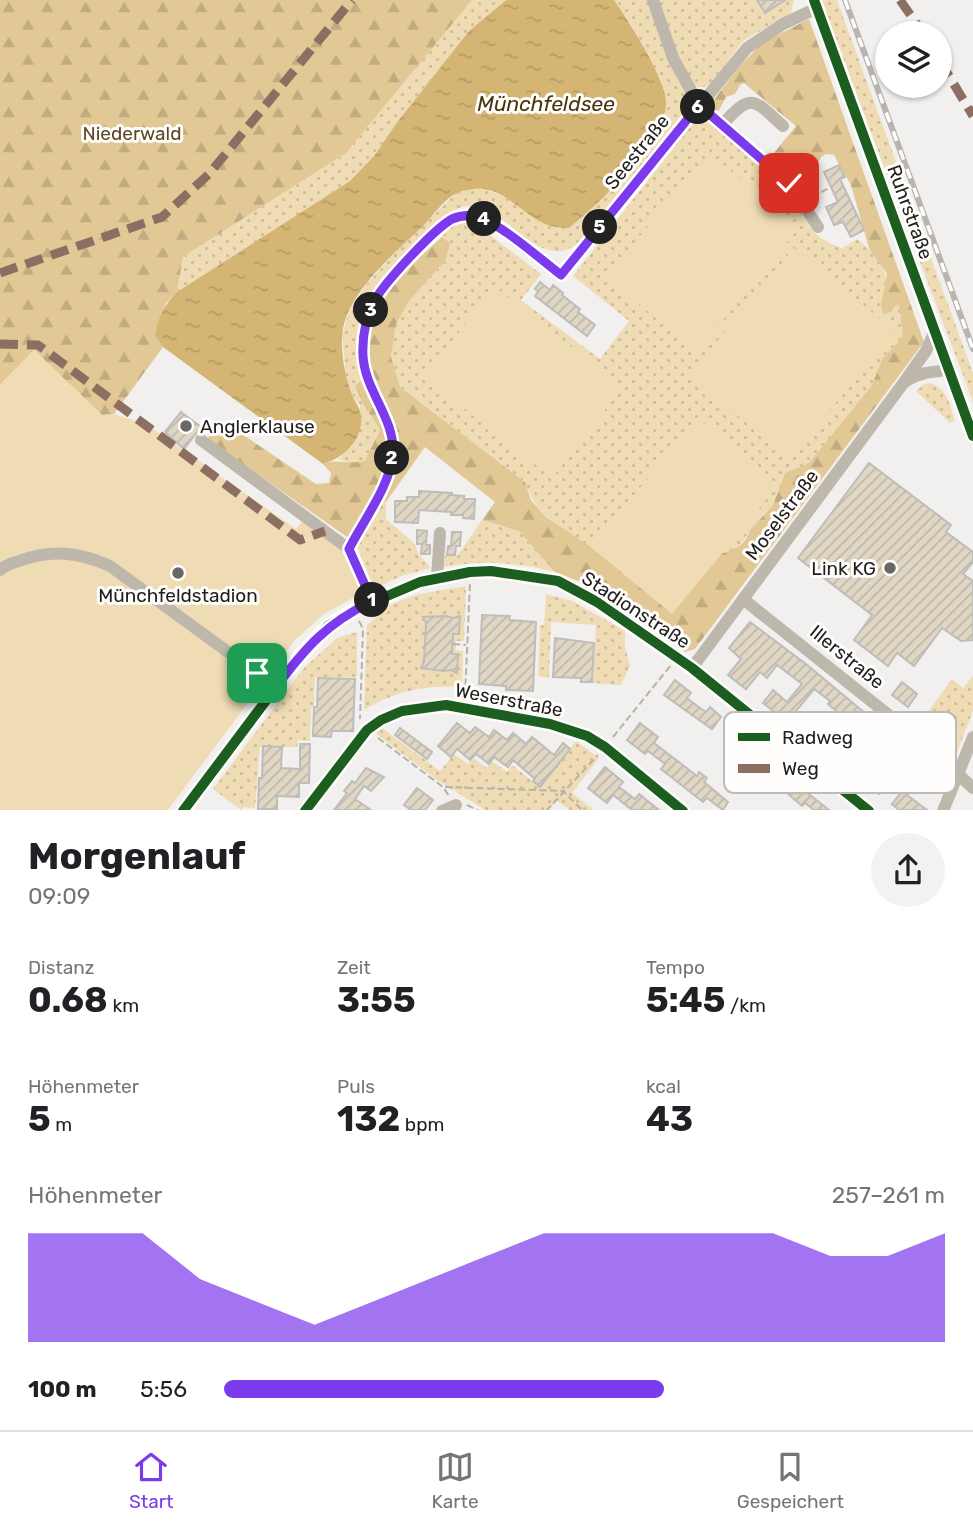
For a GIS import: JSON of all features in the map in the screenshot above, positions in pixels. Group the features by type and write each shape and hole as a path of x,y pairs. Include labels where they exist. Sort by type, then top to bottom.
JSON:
{"street":[{"path":"653,0 673,58 699,105 780,175 818,227"},
{"name":"Seestraße","path":"481,217 561,275 747,48 816,4"},
{"name":"Ruhrstraße","path":"816,4 973,436"},
{"path":"723,124 741,104 748,102 760,105 783,126"},
{"name":"Moselstraße","path":"692,668 902,385 926,351 935,331"},
{"path":"902,385 913,377 949,370"},
{"path":"201,440 349,549 372,601"},
{"path":"437,577 440,533"},
{"path":"0,570 31,556 55,552 94,558 110,566 276,687"},
{"name":"Stadionstraße","path":"183,810 276,687 329,625 372,601 437,577 470,572 524,574 558,581 597,602 692,668 747,712"},
{"name":"Illerstraße","path":"743,599 883,712"},
{"name":"Weserstraße","path":"305,810 367,730 402,710 446,705 559,726 587,736 605,747 683,810"},
{"path":"956,780 973,737"},
{"name":"Illerstraße","path":"956,771 973,788"},
{"name":"Stadionstraße","path":"848,793 869,810"},
{"path":"943,810 950,793"},
{"path":"442,810 456,805"}],"path":[{"path":"802,202 831,187"},
{"path":"349,549 379,494 393,453 388,428 365,377 362,340 366,321 375,300 391,277 441,228 459,216 481,217"},
{"path":"464,708 470,572"},
{"path":"453,644 467,645"},
{"path":"546,810 605,747 677,658"},
{"path":"443,787 563,791 583,810"}],"shaded area":[{"path":"472,0 506,0 469,31 374,156 350,181 177,292 183,257 346,153"},
{"path":"614,0 648,0 689,100 689,108 576,245 569,249 548,250 535,245 502,219 479,207 461,207 439,223 393,270 371,300 364,316 360,334 361,381 355,387 380,430 365,462 354,464 338,459 352,446 360,406 351,393 346,376 342,335 349,312 366,285 398,249 456,193 476,188 487,189 569,228 581,219 629,168 662,124 660,78 632,26"},
{"path":"656,0 794,0 791,13 743,41 711,84 695,87 682,70"},
{"path":"821,0 837,0 973,373 973,402"},
{"path":"703,117 778,178 818,235 842,248 857,239 866,246 878,260 895,306 899,305 902,310 903,334 882,359 872,385 809,463 785,473 773,505 750,530 740,546 721,554 778,485 697,419 591,547 543,513 525,482 400,387 391,357 396,324 409,301 446,260 450,243 442,237 456,224 469,222 474,223 541,274 521,300 600,359 629,321 573,276 696,119"},
{"path":"709,153 799,228 697,352 606,277"},
{"path":"794,248 895,331 790,459 689,375"},
{"path":"495,287 623,387 552,478 424,377"},
{"name":"Münchfeldstadion","path":"34,350 102,415 114,414 146,424 296,529 303,520 349,553 362,593 324,614 294,641 168,810 0,810 0,385"},
{"path":"931,383 945,394 955,421 950,423 916,391 924,384"},
{"path":"698,418 778,485 672,614 591,547"},
{"path":"380,498 386,502 386,519 415,544 419,555 431,568 401,576 380,586 371,581 356,544"},
{"path":"482,520 519,531 555,572 499,563 444,567 445,556 457,556"},
{"path":"466,586 464,641 456,641 456,650 463,651 462,696 456,687 431,687 397,694 364,710 367,625 392,604 419,594"},
{"path":"546,594 572,601 625,631 625,647 630,666 621,685 593,683 596,625 551,622 549,678 538,676 540,625 544,625"},
{"path":"357,632 357,677 315,677 310,741 298,740 297,747 260,747 255,808 244,807 241,810 213,789 304,668 337,638"},
{"path":"973,676 973,711 956,752 956,712 928,712 952,679 963,688"},
{"path":"382,728 440,771 454,754 468,764 473,758 487,768 492,761 507,772 512,765 540,787 576,741 599,758 572,793 594,810 570,810 557,801 549,810 485,810 437,780 375,733"}],"green space":[{"name":"Niederwald","path":"0,0 472,0 346,153 183,257 177,292 166,303 155,336 163,347 114,414 102,415 34,350 0,385"},
{"path":"809,19 924,342 695,649 685,652 644,618 596,588 555,572 519,531 482,520 495,502 425,447 386,502 375,495 350,539 207,439 221,420 316,484 329,483 331,473 323,464 365,461 380,430 355,386 369,373 368,351 377,313 398,281 442,237 450,243 446,260 409,301 396,324 391,357 400,387 525,482 531,500 546,517 591,547 672,613 721,554 740,546 746,539 750,530 773,505 785,473 809,463 872,385 882,359 903,334 899,305 891,312 883,314 881,306 887,274 869,248 851,185 834,155 826,154 821,157 812,175 805,178 769,159 796,126 744,83 735,94 726,97 719,110 714,112 712,102 762,43"}],"water":[{"name":"Münchfeldsee","path":"506,0 614,0 646,50 660,80 666,104 663,119 628,171 596,205 569,228 543,223 492,191 473,189 459,192 448,199 373,276 352,306 342,337 343,357 346,377 361,414 361,424 348,450 323,464 163,347 155,336 160,317 177,292 350,181 374,156 469,31"}],"building":[{"path":"757,0 785,0 765,13"},
{"path":"839,165 845,177 840,179 864,230 851,237 843,222 834,225 826,207 838,202 824,172"},
{"path":"540,282 550,290 553,285 580,309 578,312 595,325 587,336 535,296 538,292 535,289"},
{"path":"181,412 201,427 184,449 165,432"},
{"name":"Link KG","path":"869,463 951,525 946,532 973,552 973,562 963,574 973,581 973,640 961,641 942,628 914,666 897,653 888,666 854,640 872,615 798,558"},
{"path":"419,491 452,493 464,496 464,499 475,499 474,519 451,515 451,512 419,510 418,523 395,522 395,501 419,497"},
{"path":"417,530 427,531 426,545 430,545 430,554 421,554 422,544 417,544"},
{"path":"452,532 461,532 460,546 456,546 455,555 447,555 448,546 451,546"},
{"path":"482,615 510,616 509,620 536,622 533,691 506,690 506,686 479,684"},
{"path":"460,616 459,634 453,634 452,654 458,654 457,673 451,670 421,668 424,662 426,623 423,617"},
{"path":"750,622 864,712 838,712 828,704 830,701 814,689 797,712 774,712 763,703 773,690 787,702 802,684 777,665 767,678 760,672 746,689 728,675 741,659 729,648"},
{"path":"555,638 594,643 592,682 581,682 581,678 553,677"},
{"path":"318,678 355,679 353,731 332,731 331,737 313,736"},
{"path":"675,680 691,693 687,698 706,712 710,707 721,717 712,729 664,695"},
{"path":"902,682 917,694 908,707 892,695"},
{"path":"457,723 470,733 475,727 489,737 494,730 507,740 513,733 526,744 532,737 554,755 563,743 570,749 540,787 533,781 535,779 513,760 508,767 494,757 489,764 476,754 470,760 457,749 451,757 438,746"},
{"path":"640,723 658,737 654,743 697,776 699,772 707,778 704,782 728,802 723,810 707,798 703,802 661,769 665,764 648,751 645,754 627,740"},
{"path":"400,728 432,752 427,759 395,735"},
{"path":"300,744 310,744 309,783 299,783 299,797 277,796 277,809 258,809 263,746 282,747 281,768 300,769"},
{"path":"605,767 623,782 619,787 635,799 639,794 659,810 632,810 613,795 607,803 588,788"},
{"path":"366,768 384,777 371,791 364,786 355,799 371,810 334,810 347,793 344,791 352,781 355,783"},
{"path":"417,788 433,800 425,810 411,810 404,805"},
{"path":"787,793 808,793 829,810 814,810 805,803 802,806"},
{"path":"900,793 909,793 907,795 927,810 899,810 892,804"}],"railway":[{"path":"845,0 973,349"}],"marked path":[{"path":"0,273 162,217 209,174 352,0"},
{"path":"900,0 915,21"},
{"path":"952,81 973,116"},
{"path":"0,344 38,345 300,540 325,531"}],"cycle path":[{"path":"814,0 973,436"},
{"path":"184,810 298,658 329,625 359,608 420,582 470,572 491,571 558,581 597,602 692,668 746,712"},
{"path":"306,810 367,730 381,720 402,711 446,705 550,724 587,736 605,747 682,810"},
{"path":"847,793 868,810"}],"place":[{"name":"Anglerklause","path":"186,426"},
{"name":"Link KG","path":"890,568"},
{"name":"Münchfeldstadion","path":"178,573"}],"route":[{"path":"257,673 276,687 298,658 329,625 372,601 349,549 379,494 393,453 382,411 365,377 362,340 375,300 391,277 441,228 459,216 481,217 561,275 699,105 789,183"}]}
